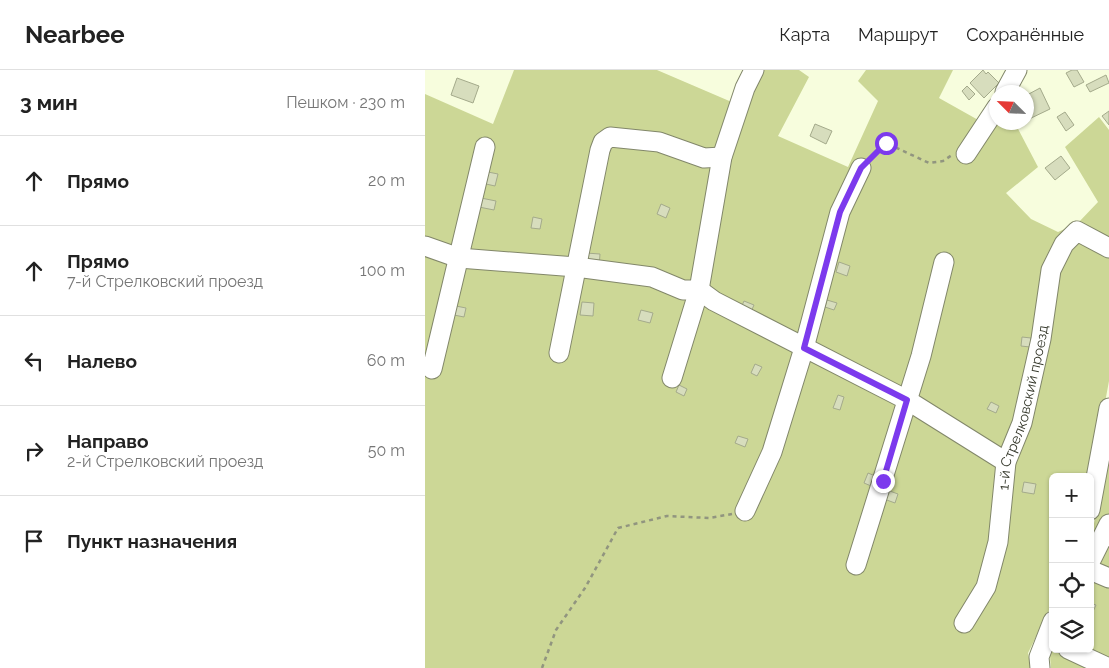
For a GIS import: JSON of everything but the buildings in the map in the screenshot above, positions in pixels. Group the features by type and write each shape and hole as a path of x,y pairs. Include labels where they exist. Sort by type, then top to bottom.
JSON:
{"street":[{"path":"672,378 699,290 722,156 745,88 754,70"},
{"path":"1009,85 1017,70"},
{"path":"959,155 989,117"},
{"path":"559,353 603,142 609,137 659,142 704,158 722,156"},
{"path":"432,369 485,147"},
{"path":"745,511 772,452 804,348 840,212 861,168"},
{"name":"1-й Стрелковский проезд","path":"964,623 986,586 998,542 1006,462 1024,413 1041,338 1051,270 1063,244 1077,231 1109,248"},
{"path":"425,246 459,258 576,267 652,277 683,290 699,290 715,301 907,400 1006,462"},
{"path":"856,565 921,356 944,262"},
{"path":"1094,504 1102,491 1109,408"},
{"path":"1094,554 1109,524"},
{"path":"1094,572 1109,578"},
{"path":"1040,668 1039,657 1049,631"},
{"path":"1077,653 1109,668"}],"path":[{"path":"861,168 886,143 929,164 959,155"},
{"path":"542,668 556,630 585,588 618,528 667,516 709,518 745,511"}],"green space":[{"path":"514,70 657,70 734,103 759,70 799,70 809,77 778,136 848,167 878,101 858,81 866,70 953,70 939,98 980,121 989,108 989,130 1019,130 1038,167 1006,193 1031,219 1058,232 1078,223 1098,202 1065,147 1099,117 1109,130 1109,381 1092,473 1049,473 1049,610 1028,653 1031,668 425,668 425,94 493,124"},
{"path":"1109,450 1109,668 1051,668 1050,653 1094,653 1094,523"}],"route":[{"path":"883,481 907,400 804,348 840,212 861,168 886,143"}]}
